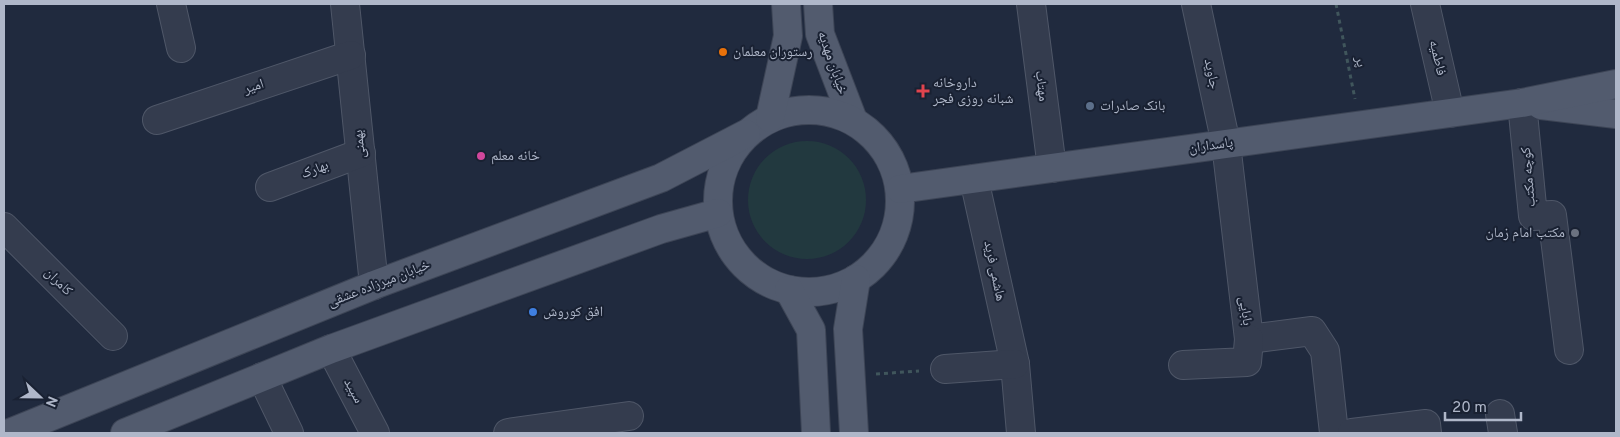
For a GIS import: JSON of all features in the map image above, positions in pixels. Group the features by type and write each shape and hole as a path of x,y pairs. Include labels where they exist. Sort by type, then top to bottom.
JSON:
{"main road":[{"path":"770,118 788,36 786,4"},
{"name":"خیابان مهدیه","path":"818,4 820,34 853,120"},
{"name":"پاسداران","path":"900,189 1450,113 1522,102 1616,84"},
{"name":"پاسداران","path":"1522,102 1616,114"},
{"path":"797,110 826,111 853,120 875,138 892,162 900,189 899,215 891,240 877,262 856,279 835,289 812,292 789,290 763,280 741,263 726,240 718,213 719,184 728,157 746,134 770,118 797,110"},
{"name":"خیابان میرزاده عشقی","path":"10,433 374,285 661,178 746,134"},
{"path":"125,433 330,349 662,228 718,213"},
{"path":"854,433 848,329 856,279"},
{"path":"789,290 811,330 816,433"}],"street":[{"path":"171,4 181,48"},
{"name":"بهمنی","path":"345,4 374,285"},
{"name":"مهتاب","path":"1031,4 1052,168"},
{"name":"جاوید","path":"1196,4 1226,144"},
{"name":"فاطمیه","path":"1424,4 1450,113"},
{"name":"امیر","path":"157,120 351,55"},
{"name":"کوچه مکتب","path":"1522,102 1533,216 1552,216 1569,350"},
{"name":"بابایی","path":"1226,144 1249,339 1312,331 1326,352 1334,433"},
{"name":"بهارک","path":"270,187 361,153"},
{"name":"هاشمی فرید","path":"974,179 1016,364 1022,433"},
{"name":"کامران","path":"4,227 113,336"},
{"path":"1183,364 1247,362 1249,339"},
{"name":"سپید","path":"330,349 375,433"},
{"path":"945,369 1016,364"},
{"path":"262,377 289,433"},
{"path":"508,433 629,416"},
{"path":"1352,433 1426,424 1427,433"}],"path":[{"name":"پر","path":"1336,4 1361,125"},
{"path":"850,376 945,369"}],"green space":[{"path":"807,141 830,145 849,158 862,177 866,200 862,223 849,242 830,255 807,259 784,255 765,242 752,223 748,200 752,177 765,158 784,145"}],"place":[{"name":"رستوران معلمان","path":"723,52"},
{"name":"داروخانه شبانه روزی فجر","path":"923,91"},
{"name":"بانک صادرات","path":"1090,106"},
{"name":"خانه معلم","path":"481,156"},
{"name":"مکتب امام زمان","path":"1575,233"},
{"name":"افق کوروش","path":"533,312"}]}
